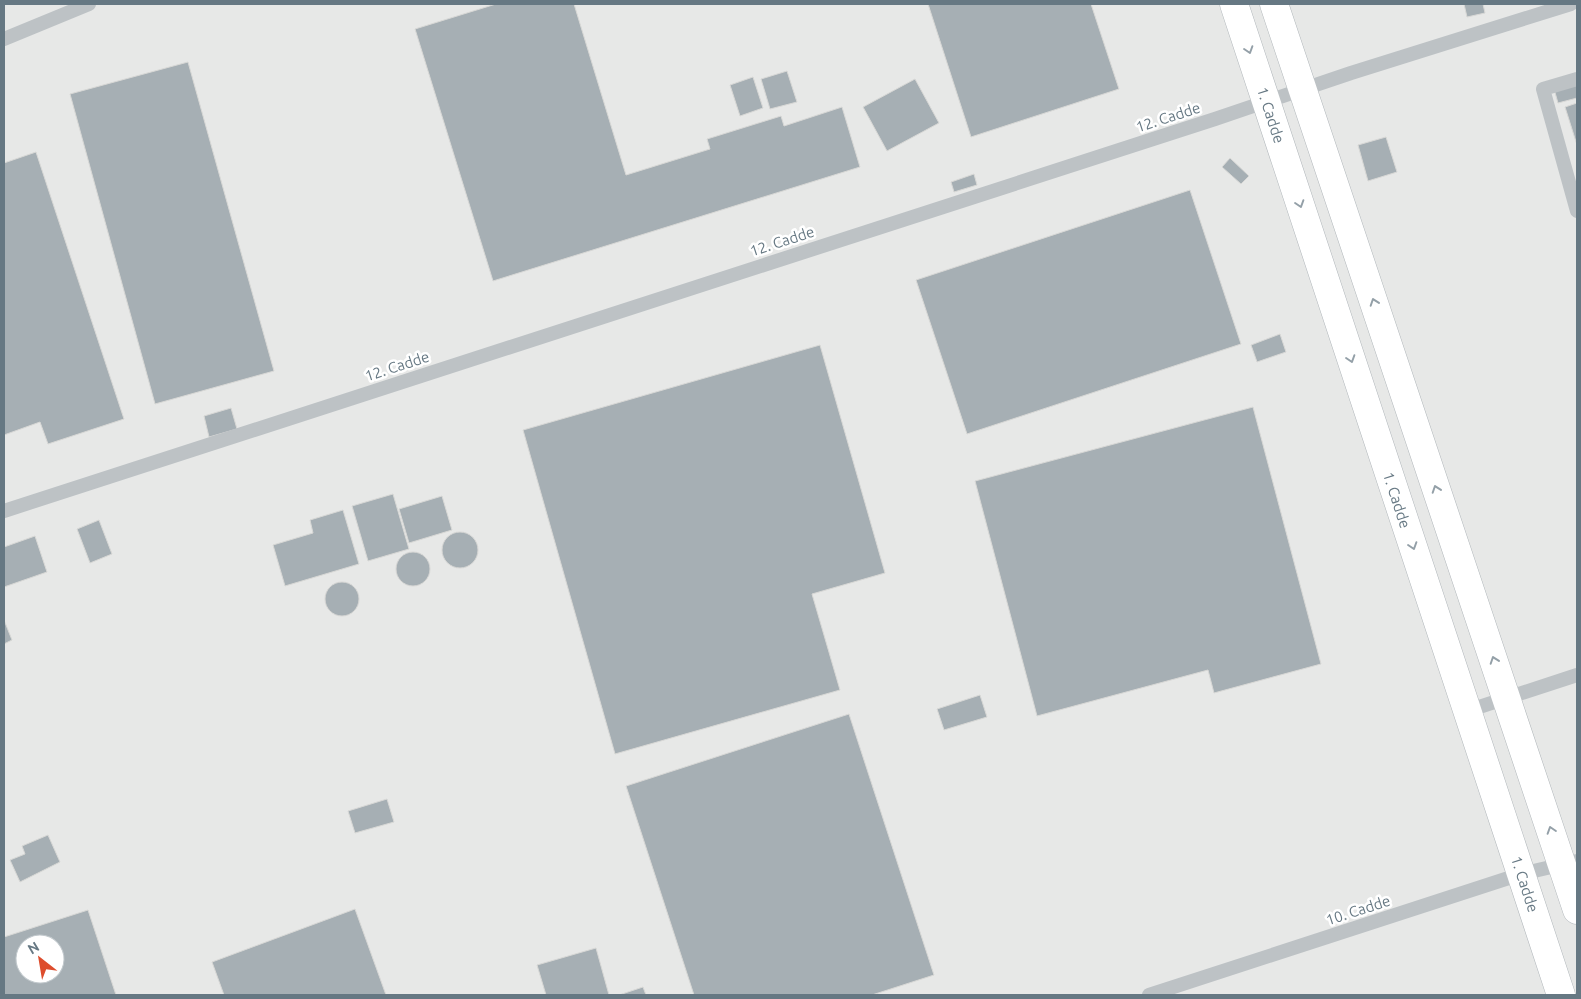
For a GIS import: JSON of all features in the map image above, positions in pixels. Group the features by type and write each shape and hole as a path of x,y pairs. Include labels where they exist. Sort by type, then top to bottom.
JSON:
{"street":[{"name":"1. Cadde","path":"1234,4 1561,995"},
{"path":"1274,4 1506,697 1570,863 1577,910"}],"lane":[{"path":"4,39 90,4"},
{"name":"12. Cadde","path":"4,511 1351,73 1571,4"},
{"path":"1577,79 1543,89 1577,211"},
{"path":"1467,711 1577,675"},
{"name":"10. Cadde","path":"1149,995 1521,874 1570,863"}],"shaded area":[{"path":"4,4 1577,4 1577,995 4,995"}],"building":[{"path":"496,4 574,4 626,175 710,149 707,139 781,116 784,126 842,107 860,167 493,281 415,29"},
{"path":"928,4 1091,4 1119,89 971,137"},
{"path":"1464,4 1483,4 1485,13 1467,17"},
{"path":"188,62 274,371 155,404 70,94"},
{"path":"787,71 797,102 770,109 761,79"},
{"path":"753,77 763,108 740,116 730,85"},
{"path":"915,79 939,123 887,151 863,107"},
{"path":"1577,83 1577,98 1558,103 1554,89"},
{"path":"1577,103 1577,145 1565,107"},
{"path":"1386,137 1397,172 1368,181 1358,145"},
{"path":"36,152 124,419 48,444 40,422 4,435 4,163"},
{"path":"1230,158 1249,176 1241,184 1222,167"},
{"path":"974,174 977,185 954,192 951,182"},
{"path":"1190,190 1241,344 967,434 916,280"},
{"path":"1280,334 1286,352 1257,362 1251,345"},
{"path":"820,345 885,573 812,594 840,690 615,754 523,430"},
{"path":"1253,407 1321,664 1214,693 1208,670 1037,716 975,481"},
{"path":"231,408 237,429 209,437 204,416"},
{"path":"393,494 409,549 368,561 352,506"},
{"path":"442,496 452,530 409,543 399,509"},
{"path":"343,510 359,564 285,586 273,545 313,533 310,520"},
{"path":"99,520 112,554 90,563 77,529"},
{"path":"460,532 467,533 473,537 477,543 477,557 473,563 467,567 460,568 453,567 447,563 443,557 442,550 443,543 447,537 453,533"},
{"path":"35,536 47,572 4,587 4,547"},
{"path":"413,552 420,553 425,557 429,562 429,576 425,581 420,585 413,586 406,585 401,581 397,576 396,569 397,562 401,557 406,553"},
{"path":"342,582 349,583 354,587 358,592 358,606 354,611 349,615 342,616 335,615 330,611 326,606 325,599 326,592 330,587 335,583"},
{"path":"4,620 12,640 4,644"},
{"path":"980,695 987,717 944,730 937,709"},
{"path":"849,714 934,975 872,995 694,995 626,786"},
{"path":"387,799 394,822 355,833 348,811"},
{"path":"48,835 60,862 20,882 10,860 25,854 22,846"},
{"path":"355,909 386,995 224,995 212,962"},
{"path":"88,910 116,995 4,995 4,937"},
{"path":"596,948 609,995 546,995 537,965"},
{"path":"643,987 646,995 619,995"}]}
